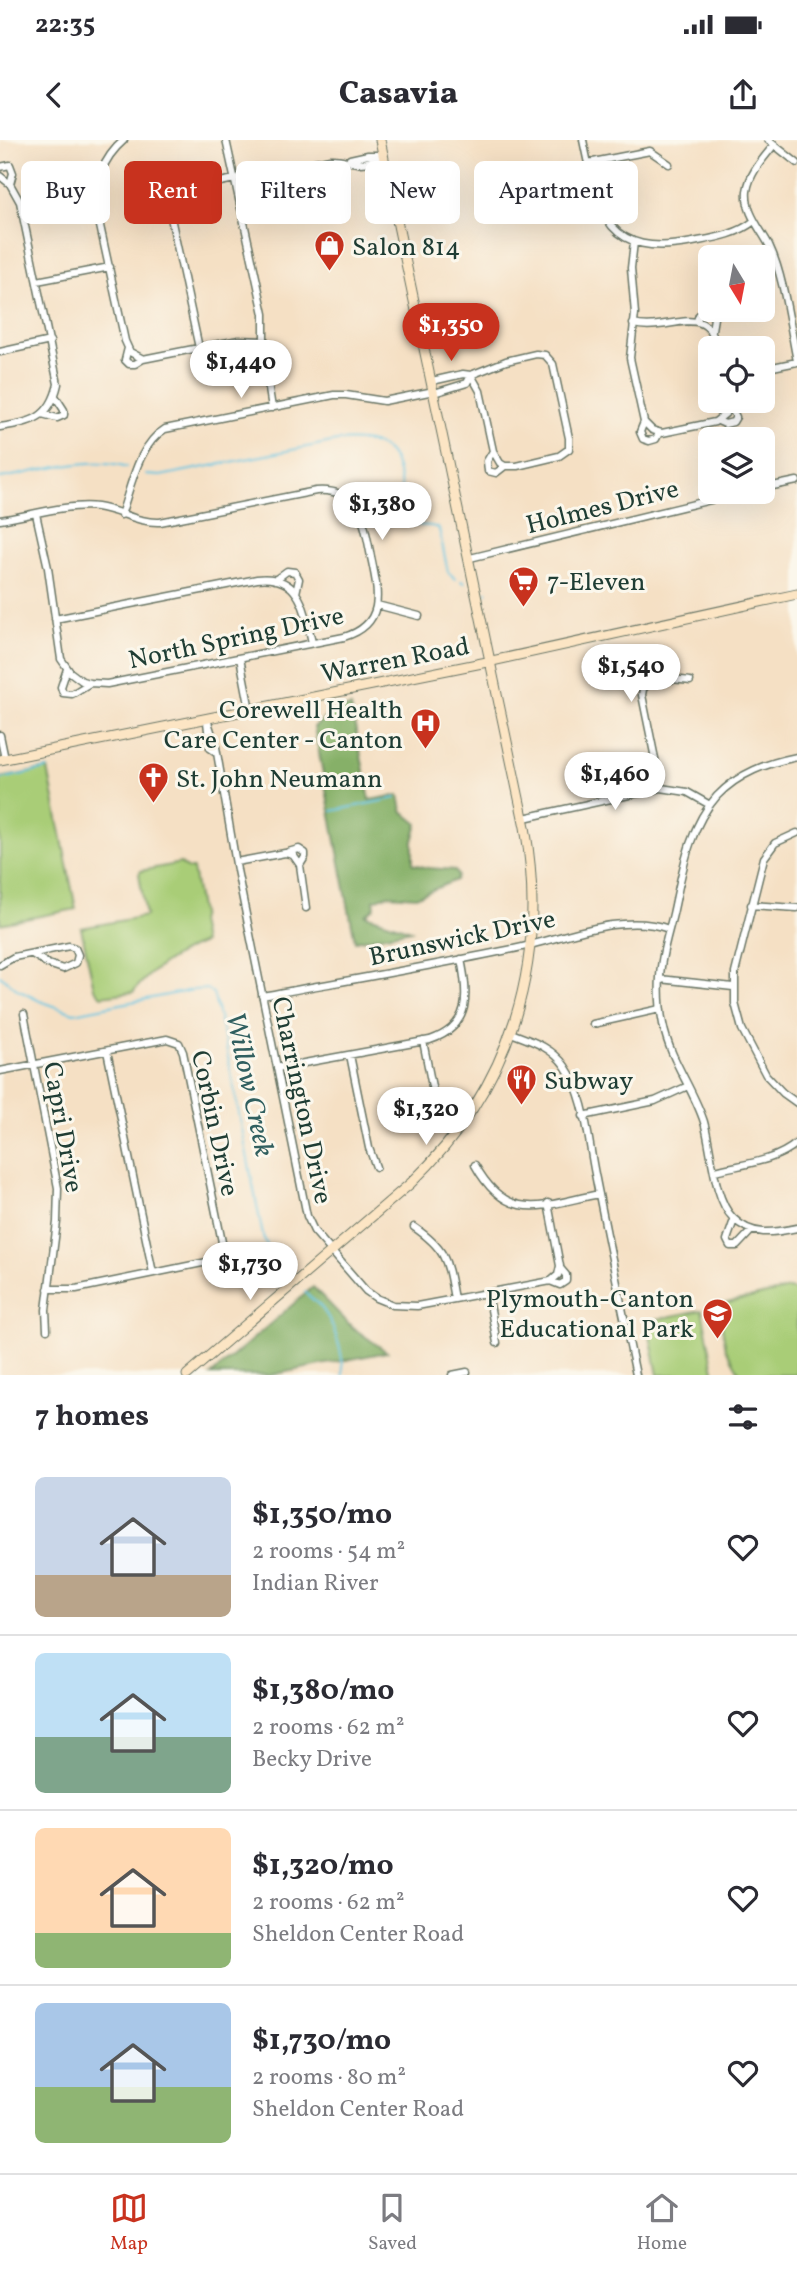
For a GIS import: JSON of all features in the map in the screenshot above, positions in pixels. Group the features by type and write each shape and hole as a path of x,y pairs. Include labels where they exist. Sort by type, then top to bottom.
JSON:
{"main road":[{"path":"187,1375 411,1183 442,1151 484,1092 511,1033 522,997 531,944 533,884 524,818 380,140"},
{"name":"Warren Road","path":"2,760 492,661 797,594"}],"street":[{"path":"124,140 107,159 97,186 97,212 128,348 133,355 143,359"},
{"path":"226,140 264,314 265,373 272,408"},
{"path":"583,140 588,161"},
{"path":"775,366 797,361 775,261 754,221 748,201 749,182 771,142 797,163"},
{"path":"598,161 650,151 669,164"},
{"path":"199,348 170,209 172,199 178,192 330,159 349,160 368,155 384,155"},
{"path":"0,167 10,164 13,173 10,184"},
{"path":"0,427 30,421 42,414 55,396 57,377 20,202 10,184 1,176"},
{"path":"610,224 634,242 654,247 674,246 727,234 754,221"},
{"path":"634,242 631,268 635,306 630,358 644,422 640,432 643,439 649,441 656,439 659,433"},
{"path":"37,281 110,267"},
{"path":"697,321 699,315 705,312 711,314 714,318 714,336"},
{"path":"633,324 656,327 697,321 712,330"},
{"path":"128,348 125,360 129,364 135,364 143,359 239,340 265,341"},
{"path":"0,352 50,341"},
{"path":"434,388 463,374 471,375 494,365 537,355 548,357 553,364 569,449 559,456 505,466 496,473 488,471 487,461 493,451"},
{"path":"121,515 145,449 158,433 170,427 341,395 384,401 434,388 467,383 471,375"},
{"path":"471,375 482,401 493,451 496,459 505,466"},
{"path":"42,414 57,418 61,416 64,410 55,396"},
{"path":"718,421 724,413"},
{"path":"644,422 659,433 666,433 718,421 725,424 733,422 736,417 734,413"},
{"path":"775,486 797,481"},
{"path":"0,520 89,506 143,521 160,522 316,491 337,492 357,507 364,522 378,588 377,605 419,616"},
{"name":"Holmes Drive","path":"470,558 698,503"},
{"path":"36,514 48,568 58,651 67,669 90,684"},
{"path":"275,580 287,571 295,572 299,579 296,593"},
{"path":"55,619 257,579 275,580 286,584 296,593 304,607 312,643"},
{"name":"North Spring Drive","path":"67,669 61,687 64,693 72,694 90,684 107,684 357,632 370,621 377,605"},
{"path":"240,658 250,710"},
{"path":"661,788 643,689 650,682 669,678 690,681"},
{"name":"Charrington Drive","path":"207,719 213,732 262,996 307,1216 314,1231 366,1290 385,1303 409,1307 550,1281 560,1284 566,1281 566,1275 559,1271 550,1281"},
{"path":"0,735 2,760"},
{"path":"797,757 764,765 742,776 710,805 697,825 669,929 660,979 660,1009 667,1041 703,1120 724,1206 734,1220 752,1230 770,1233 797,1228"},
{"path":"524,818 661,788 687,792 710,805"},
{"path":"797,833 780,839 767,852 751,905 733,987 734,1003 740,1022 761,1066 777,1088 797,1103"},
{"path":"236,862 287,853 296,858 300,865 306,908"},
{"path":"751,905 797,908"},
{"name":"Brunswick Drive","path":"262,996 461,959 630,923 650,923 669,929"},
{"path":"0,965 14,957 69,946 75,948 78,955 76,963 63,969 32,954"},
{"path":"277,1068 423,1041 447,1032 462,1013 467,992 461,959"},
{"path":"660,979 733,987"},
{"path":"593,1024 660,1009"},
{"name":"Capri Drive","path":"24,1014 58,1188 57,1222 48,1289 47,1330"},
{"path":"511,1033 537,1043 561,1061 575,1084 636,1375"},
{"name":"Corbin Drive","path":"107,1051 167,1039 177,1041 183,1052 197,1119 223,1247 221,1256 212,1261 153,1273"},
{"path":"423,1041 435,1102"},
{"path":"0,1071 107,1051 153,1273 76,1289 48,1289"},
{"path":"350,1055 369,1148 376,1167"},
{"path":"583,1116 656,1101 688,1086"},
{"path":"715,1171 770,1158 797,1143"},
{"path":"475,1165 485,1184 502,1199 519,1205 599,1194"},
{"path":"548,1203 559,1271"},
{"path":"734,1220 727,1240 730,1246 737,1246 752,1230"},
{"path":"414,1227 433,1240 444,1254 454,1299"},
{"path":"488,1293 497,1343"},
{"path":"452,1375 467,1372"}],"green space":[{"path":"351,707 370,800 399,795 402,811 418,824 413,841 413,864 455,870 458,876 456,880 416,897 388,895 374,900 375,907 366,915 411,930 355,941 314,727 332,712"},
{"path":"48,769 76,909 0,924 0,778"},
{"path":"180,863 193,869 203,943 165,963 133,992 101,996 94,988 81,928 146,916 139,874 141,871"},
{"path":"313,1287 352,1327 387,1352 271,1375 211,1375"},
{"path":"789,1289 797,1291 797,1375 741,1375 726,1349 718,1305"},
{"path":"702,1310 715,1375 658,1375 647,1321"}],"waterway":[{"path":"146,475 160,476 337,441 376,444 394,460 409,522 439,529 448,572 456,579"},
{"path":"0,478 81,464 127,467"},
{"path":"461,581 465,583"},
{"path":"0,779 48,769"},
{"path":"332,811 396,798"},
{"name":"Willow Creek","path":"0,975 18,990 74,1013 193,990 207,989 213,993 263,1236 269,1250 288,1273"},
{"name":"Willow Creek","path":"305,1292 323,1309 333,1327 343,1375"}],"place":[{"name":"Salon 814","path":"329,273"},
{"name":"7-Eleven","path":"524,608"},
{"name":"Corewell Health Care Center - Canton","path":"426,751"},
{"name":"St. John Neumann","path":"153,805"},
{"name":"Subway","path":"521,1107"},
{"name":"Plymouth-Canton Educational Park","path":"717,1340"}]}
